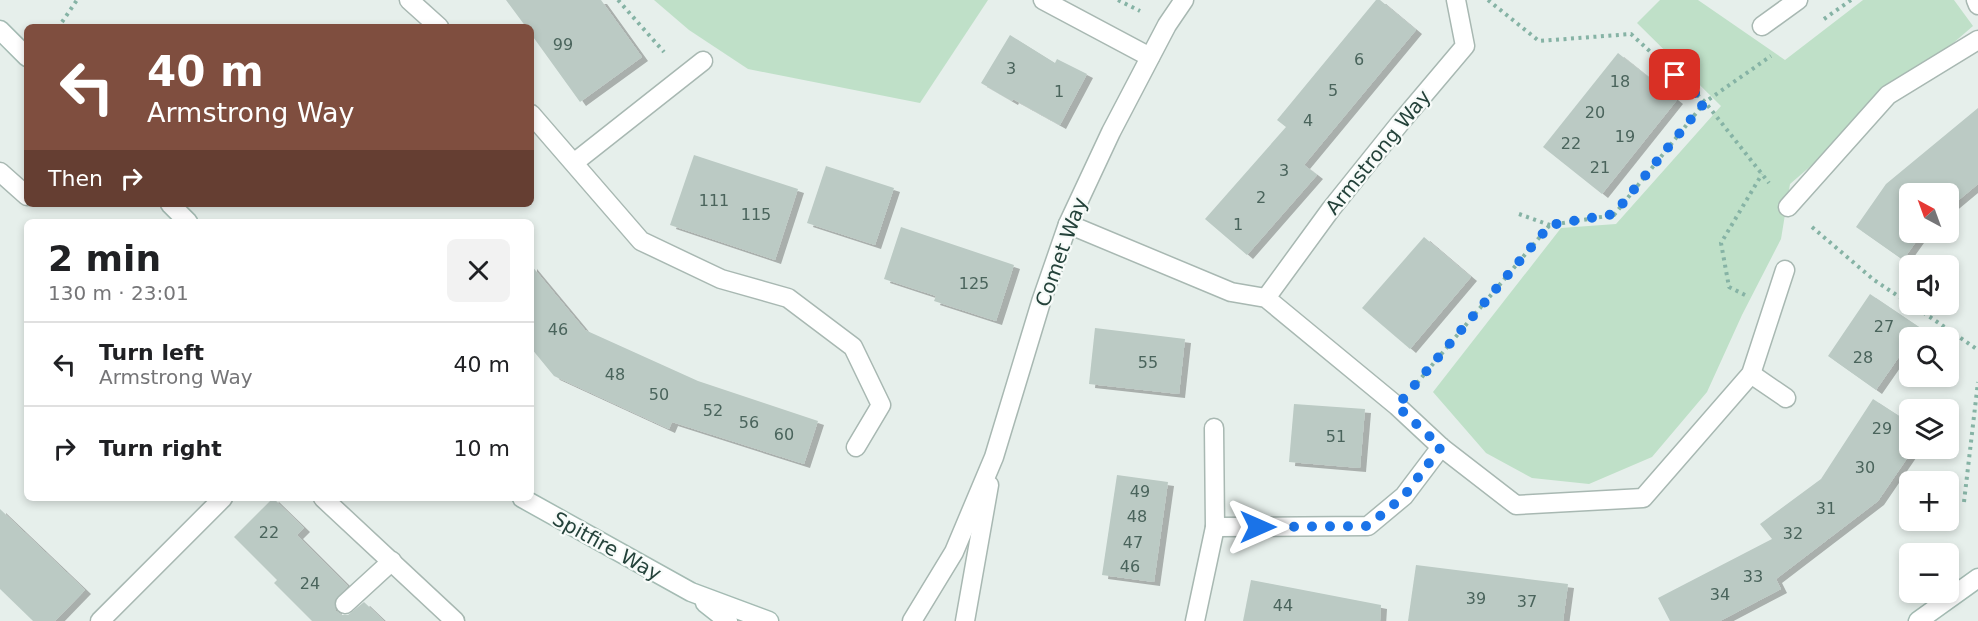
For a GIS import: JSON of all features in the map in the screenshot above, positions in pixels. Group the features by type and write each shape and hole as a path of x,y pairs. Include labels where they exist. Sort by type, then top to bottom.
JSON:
{"street":[{"path":"410,0 436,24"},
{"path":"1043,0 1150,57"},
{"name":"Comet Way","path":"912,621 954,552 994,457 1041,302 1068,224 1111,132 1167,25 1184,0"},
{"name":"Armstrong Way","path":"1266,298 1331,209 1465,46 1456,0"},
{"path":"1762,26 1798,0"},
{"path":"1976,0 1978,5"},
{"path":"0,30 24,54"},
{"path":"1788,207 1888,95 1978,40"},
{"path":"575,162 703,61"},
{"path":"534,117 575,162 640,241 721,279 789,298 853,347 881,405 856,447"},
{"path":"0,172 24,193"},
{"path":"173,207 185,219"},
{"path":"1068,224 1231,292 1266,298 1397,406 1441,447 1516,505 1643,498 1751,374 1785,270"},
{"path":"1751,374 1786,398"},
{"path":"1196,621 1215,527 1214,428"},
{"path":"1215,527 1368,526 1404,496 1441,447"},
{"name":"Comet Way","path":"965,621 994,457"},
{"path":"100,621 220,501"},
{"path":"326,501 455,621"},
{"name":"Spitfire Way","path":"527,501 692,592 769,621"},
{"path":"345,604 392,561"},
{"path":"1918,621 1978,578"},
{"name":"Spitfire Way","path":"692,592 728,621"}],"path":[{"path":"62,22 77,0"},
{"path":"618,0 685,75"},
{"path":"1487,0 1539,41 1631,34 1705,102 1788,207 1874,280 1899,297"},
{"path":"1821,20 1851,0"},
{"path":"1520,214 1550,225 1614,214 1705,102 1773,55"},
{"path":"1762,174 1721,243 1729,287 1772,309"},
{"path":"1397,406 1550,225"},
{"path":"1926,315 1978,350"},
{"path":"1964,502 1978,382"}],"green space":[{"path":"654,0 988,0 920,103 748,69 689,30"},
{"path":"1660,0 1698,0 1785,60 1863,0 1954,0 1973,26 1790,184 1781,239 1742,315 1707,392 1652,457 1589,484 1532,478 1486,453 1433,392 1561,228 1616,224 1721,106 1637,23"}],"building":[{"path":"506,0 601,0 642,57 580,102 534,38 534,24 524,24"},
{"path":"1376,0 1380,0 1416,30 1304,165 1317,175 1247,255 1205,219 1286,127 1277,120"},
{"path":"1010,35 1055,63 1057,59 1087,74 1060,125 981,83"},
{"path":"1618,53 1677,100 1602,194 1543,147"},
{"path":"1978,108 1978,184 1959,200 1959,183 1899,183 1899,243 1915,243 1907,255 1899,255 1899,257 1856,227 1886,184"},
{"path":"694,155 798,189 775,260 670,225"},
{"path":"826,166 894,188 875,245 807,223"},
{"path":"901,227 1014,265 996,321 934,301 936,296 884,279"},
{"path":"1424,237 1471,277 1410,349 1362,308"},
{"path":"534,269 585,330 698,381 818,421 804,464 672,422 669,429 554,376 534,352"},
{"path":"1870,294 1919,327 1899,327 1899,357 1876,390 1828,356"},
{"path":"1095,328 1185,339 1179,394 1089,384"},
{"path":"1873,399 1899,416 1899,459 1907,459 1878,501 1776,579 1781,589 1720,621 1670,621 1658,598 1772,539 1760,524 1821,479"},
{"path":"1294,404 1365,409 1360,468 1289,462"},
{"path":"1117,475 1168,482 1154,582 1102,575"},
{"path":"270,501 276,501 304,528 297,535 348,586 335,600 336,611 342,615 348,615 364,602 384,621 312,621 274,583 277,580 234,537"},
{"path":"0,509 85,590 55,621 33,621 0,589"},
{"path":"1416,565 1568,584 1563,621 1408,621"},
{"path":"1251,580 1381,605 1380,621 1243,621"}],"route":[{"path":"1258,527 1368,526 1404,496 1441,447 1397,406 1550,225 1614,214 1705,102 1675,75"}]}
